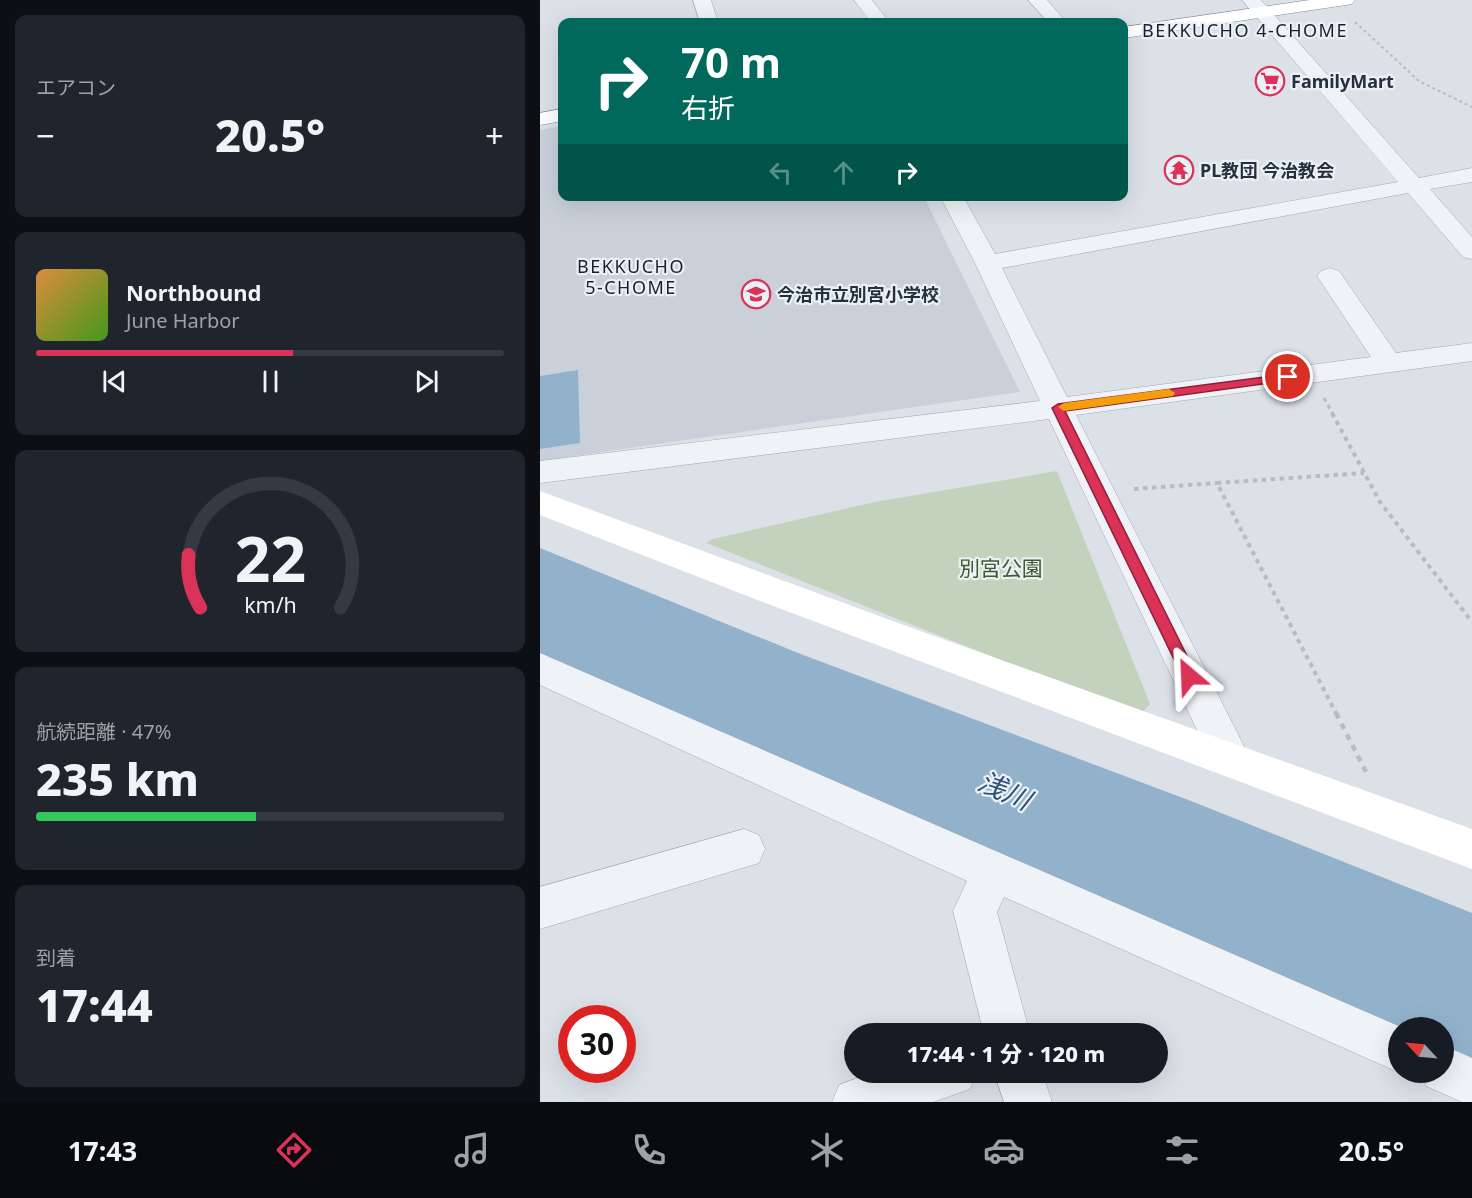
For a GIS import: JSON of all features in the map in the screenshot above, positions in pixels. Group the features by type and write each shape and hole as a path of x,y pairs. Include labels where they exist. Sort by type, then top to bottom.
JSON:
{"main road":[{"path":"1128,21 1260,4 1339,1"},
{"path":"1128,32 1260,4"},
{"path":"540,106 558,104"},
{"path":"540,119 558,117"},
{"path":"540,502 663,551 1472,849"}],"street":[{"path":"702,0 709,18"},
{"path":"863,0 877,18"},
{"path":"1037,0 1053,18"},
{"path":"1260,4 1412,187 1472,252"},
{"path":"987,263 1472,175"},
{"path":"954,201 987,263 1230,758"},
{"path":"1330,276 1389,363"},
{"path":"540,472 1058,408 1472,352"},
{"path":"540,668 994,872 1388,1045"},
{"path":"540,908 744,849"},
{"path":"994,872 975,911 1004,1023"},
{"path":"1454,1074 1472,1082"},
{"path":"856,1102 917,1083"},
{"path":"1022,1083 1028,1102"}],"path":[{"path":"1339,1 1419,81 1472,107"},
{"path":"1311,374 1380,502 1472,622"},
{"path":"1099,491 1364,473"},
{"path":"1217,483 1390,818"}],"shaded area":[{"name":"今治市立別宮小学校","path":"558,127 558,201 926,201 1020,392 540,461 540,130"}],"green space":[{"name":"別宮公園","path":"1057,471 1150,704 1140,715 706,543 713,539 875,502"}],"water":[{"path":"578,370 580,443 540,449 540,376"},
{"name":"浅川","path":"540,548 798,653 1191,801 1472,913 1472,1064 1454,1056 1454,1017 1388,1017 1388,1024 540,659"}],"slow traffic":[{"path":"1064,407 1169,393"}],"place":[{"name":"FamilyMart","path":"1270,81"},
{"name":"PL教団 今治教会","path":"1179,170"},
{"name":"今治市立別宮小学校","path":"756,294"}],"district":[{"name":"BEKKUCHO 4-CHOME","path":"1245,30"},
{"name":"BEKKUCHO 5-CHOME","path":"631,276"}],"route":[{"path":"1189,676 1058,408 1288,377"}]}
